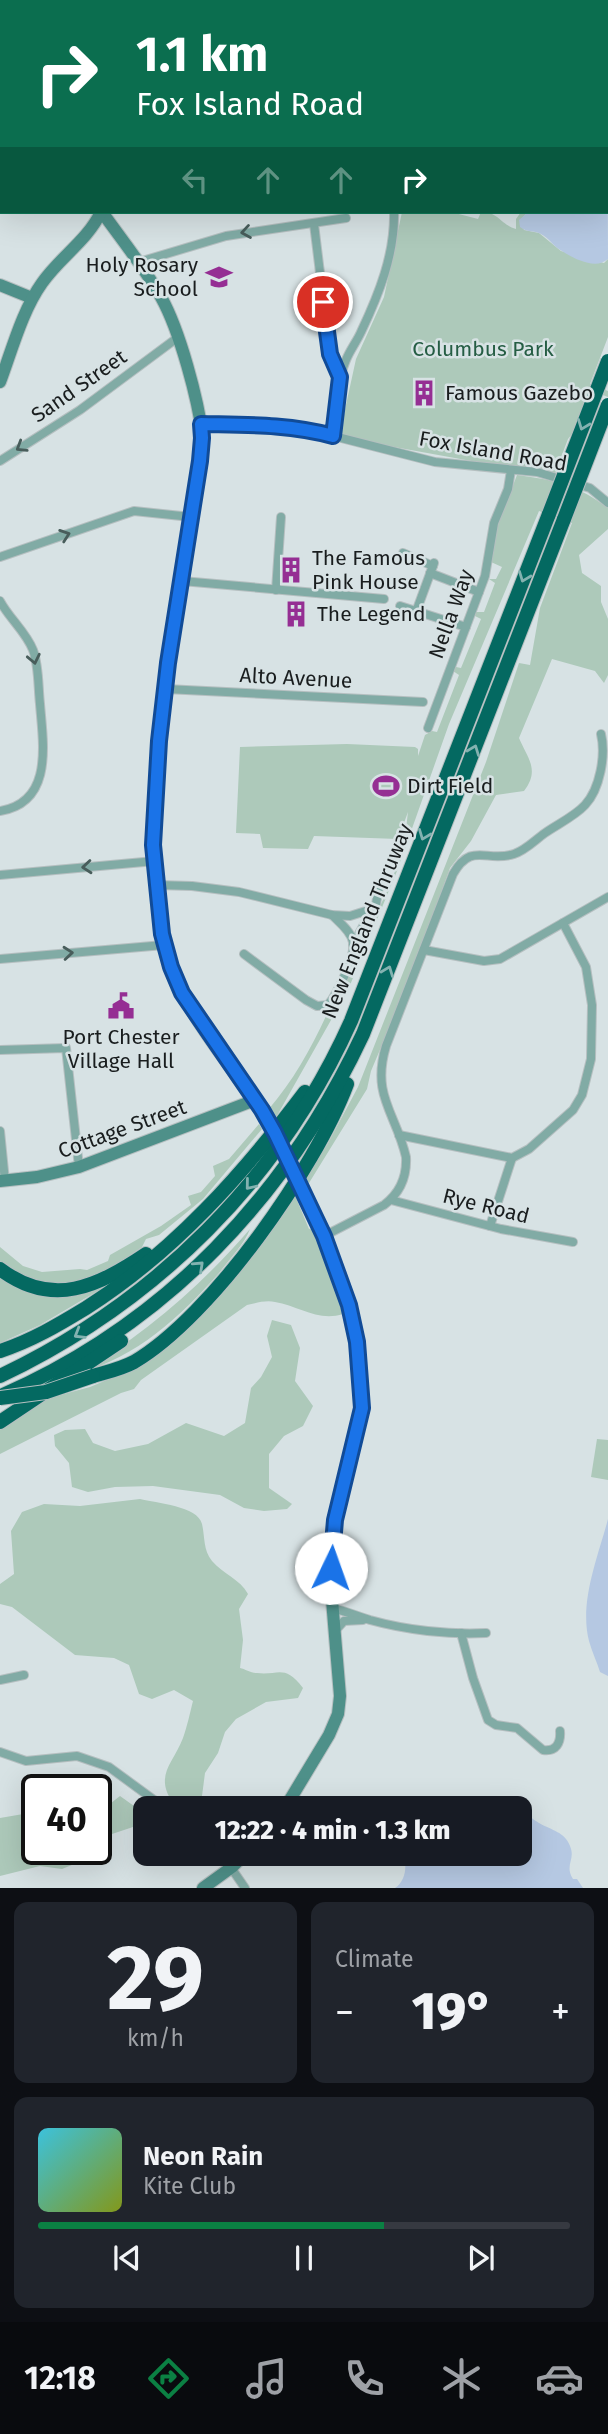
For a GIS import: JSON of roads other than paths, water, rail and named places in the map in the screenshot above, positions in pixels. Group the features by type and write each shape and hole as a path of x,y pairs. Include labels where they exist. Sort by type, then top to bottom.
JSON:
{"highway":[{"name":"New England Thruway","path":"0,1376 54,1349 118,1308 155,1279 206,1233 247,1188 286,1137 340,1046 362,995 608,361"},
{"name":"New England Thruway","path":"0,1397 110,1338 178,1285 236,1229 287,1166 334,1093 363,1034 608,405"},
{"path":"0,1397 46,1392 126,1365 156,1346 186,1321 222,1282 273,1214 324,1133 342,1098 363,1034"},
{"path":"0,1351 51,1329 149,1263 189,1227 268,1140 340,1046"},
{"path":"0,1269 23,1283 41,1289 83,1288 120,1272 189,1227"},
{"path":"0,1422 124,1339 178,1285"}],"street":[{"path":"0,382 32,298 44,279 92,228 100,214"},
{"path":"103,214 139,262 163,300 177,338 201,424 200,461 156,772 155,861 164,945 171,967 192,1010 258,1105 307,1199 324,1236 353,1318 361,1399 360,1418 335,1520 331,1573 340,1696 338,1714 329,1735 292,1796"},
{"path":"333,436 340,377 381,285 391,249 394,214"},
{"path":"139,262 235,234 346,218"},
{"path":"314,224 330,354 340,377"},
{"path":"0,285 32,298"},
{"name":"Sand Street","path":"0,461 80,410 177,338"},
{"name":"Fox Island Road","path":"201,424 280,425 306,429 435,462 554,476 590,488 608,503"},
{"name":"Nella Way","path":"428,728 480,592 494,523 508,489 511,470"},
{"path":"0,557 134,511 191,517"},
{"path":"276,590 281,517"},
{"path":"403,553 480,592"},
{"path":"416,611 432,567"},
{"path":"182,581 384,599"},
{"path":"0,601 28,640 35,656 44,752 41,774 33,790 22,802 0,811"},
{"path":"400,606 466,627"},
{"name":"Alto Avenue","path":"166,689 423,702"},
{"path":"324,1236 391,1200 402,1184 407,1166 404,1148 383,1096 382,1062 453,874 465,858 476,854 505,855 522,850 587,803 597,781 603,755 601,734"},
{"path":"0,875 155,861"},
{"path":"157,885 239,892 332,915 350,916 372,909"},
{"path":"244,954 306,1000 324,1007 331,1002 347,969 353,945 376,904 379,887"},
{"path":"424,950 491,961 507,956 608,897"},
{"path":"332,915 349,933 353,945"},
{"path":"399,1135 512,1158 524,1153 578,1103 585,1084 592,1045 590,983 583,960 563,923"},
{"path":"0,959 164,945"},
{"path":"0,1050 66,1048 79,1167"},
{"name":"Cottage Street","path":"3,1181 37,1177 79,1167 258,1105"},
{"path":"0,1132 3,1181"},
{"path":"490,1226 512,1158"},
{"name":"Rye Road","path":"391,1200 490,1226 573,1242"},
{"path":"332,1608 369,1620 461,1633 486,1633"},
{"path":"335,1631 344,1622 369,1620"},
{"path":"461,1633 488,1720 496,1725 517,1728 543,1750 553,1750 556,1747 560,1731"},
{"path":"0,1680 24,1675"},
{"path":"0,1752 26,1760 77,1756 108,1767 149,1796"},
{"path":"203,1888 232,1867 245,1888"}],"water":[{"path":"526,214 608,214 608,259 597,264 579,260 559,249 541,234 520,227 519,220"},
{"path":"608,1519 608,1676 600,1672 590,1645 586,1611 591,1580"},
{"path":"532,1818 568,1841 572,1855 571,1874 583,1888 395,1888 402,1881 405,1866 532,1866"}],"place":[{"name":"Holy Rosary School","path":"219,277"},
{"name":"Famous Gazebo","path":"424,393"},
{"name":"The Famous Pink House","path":"291,570"},
{"name":"The Legend","path":"296,614"},
{"name":"Dirt Field","path":"386,786"},
{"name":"Port Chester Village Hall","path":"121,1006"}],"park label":[{"name":"Columbus Park","path":"483,349"}]}
